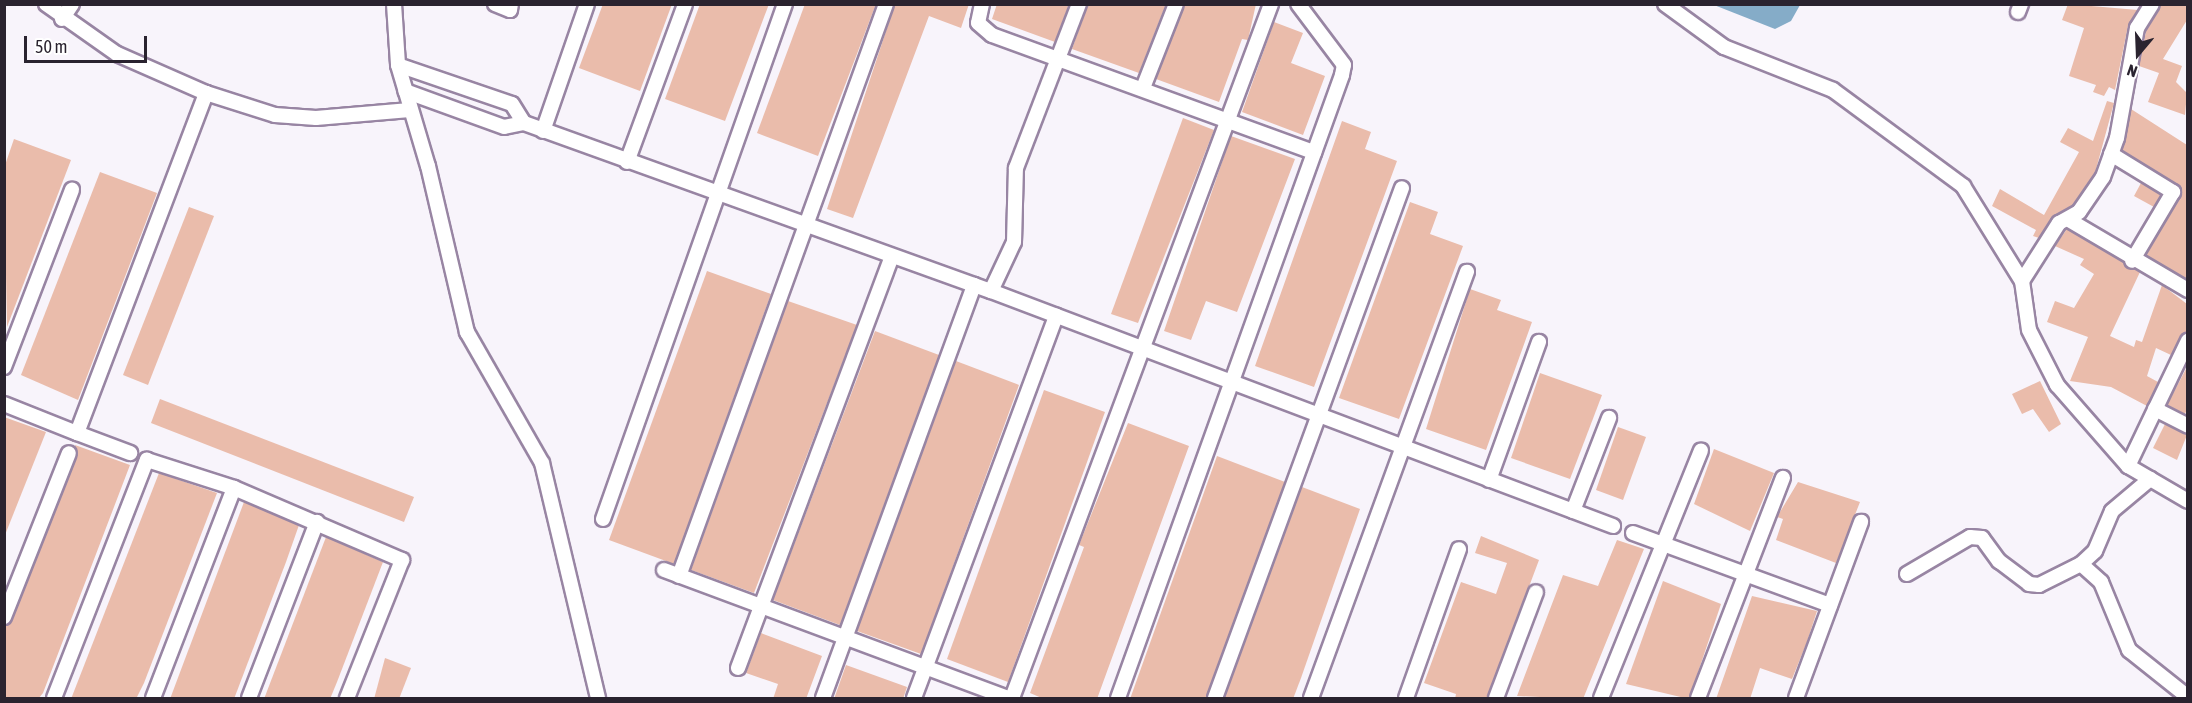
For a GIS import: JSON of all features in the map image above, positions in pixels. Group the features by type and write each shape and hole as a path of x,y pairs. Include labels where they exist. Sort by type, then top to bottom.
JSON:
{"street":[{"path":"46,4 62,19 117,54 206,93 275,115 316,118 410,110"},
{"path":"62,19 72,4"},
{"path":"394,4 398,65 466,332 543,464 553,492 598,699"},
{"path":"495,4 510,10 512,4"},
{"path":"543,130 587,4"},
{"path":"627,162 685,4"},
{"path":"603,519 714,194 785,4"},
{"path":"679,576 886,4"},
{"path":"982,4 978,23 992,35 1226,118 1314,152"},
{"path":"991,291 1014,242 1016,168 1079,4"},
{"path":"1143,88 1176,4"},
{"path":"664,570 1011,699 1143,351 1226,118 1271,4"},
{"path":"1118,699 1344,65 1298,4"},
{"path":"1665,4 1724,47 1833,90 1964,186 2022,281 2029,330 2057,385 2128,466 2187,501"},
{"path":"2022,281 2059,223 2069,220 2103,177 2111,154 2132,48 2144,7"},
{"path":"398,65 512,104 524,123"},
{"path":"405,91 504,127 524,123 714,194 991,291 1318,418 1613,526"},
{"path":"77,433 206,93"},
{"path":"2111,154 2173,192 2132,261"},
{"path":"1215,699 1402,188"},
{"path":"4,367 72,190"},
{"path":"2069,220 2132,261 2187,290"},
{"path":"738,668 892,257"},
{"path":"1311,699 1406,450 1467,272"},
{"path":"823,699 974,285"},
{"path":"914,699 1056,316"},
{"path":"2128,466 2187,341"},
{"path":"1489,480 1539,342"},
{"path":"4,404 130,453"},
{"path":"2156,409 2187,426"},
{"path":"1573,511 1608,417"},
{"path":"1601,699 1659,543 1701,450"},
{"path":"4,617 69,453"},
{"path":"54,699 147,460 234,488 402,560 347,699"},
{"path":"1698,699 1783,478"},
{"path":"1907,574 1970,537 1982,538 2029,584 2081,564 2094,551 2112,511 2150,479"},
{"path":"153,699 234,488"},
{"path":"249,699 317,522"},
{"path":"1796,699 1861,522"},
{"path":"1633,533 1830,605"},
{"path":"1406,699 1459,549"},
{"path":"2081,564 2097,575 2129,650 2187,696"},
{"path":"1496,699 1536,592"}],"water":[{"path":"1800,4 1791,21 1775,29 1714,5"}],"building":[{"path":"603,4 672,4 640,91 579,68"},
{"path":"700,4 769,4 725,121 665,99"},
{"path":"805,4 876,4 818,156 757,133"},
{"path":"895,4 969,4 961,28 929,16 853,218 827,209"},
{"path":"997,4 1069,4 1055,42 992,19"},
{"path":"1088,4 1166,4 1139,73 1072,49"},
{"path":"1185,4 1256,4 1248,40 1242,39 1219,102 1156,79"},
{"path":"2068,4 2138,10 2128,26 2115,90 2109,87 2104,96 2093,92 2096,85 2069,76 2084,28 2062,20"},
{"path":"2161,4 2187,4 2187,20 2163,59 2182,66 2176,82 2187,93 2185,115 2148,102 2159,73 2139,66 2146,31"},
{"path":"1274,22 1303,33 1291,63 1325,76 1303,135 1242,112"},
{"path":"2107,101 2114,103 2095,173 2073,205 2052,218 2039,238 2033,236 2036,230 1992,206 2000,189 2044,215 2079,152 2060,142 2068,128 2093,141"},
{"path":"2131,109 2187,145 2187,279 2146,255 2182,192 2122,150"},
{"path":"1183,118 1214,130 1138,323 1111,314"},
{"path":"1342,121 1371,132 1365,149 1397,161 1314,387 1255,366"},
{"path":"1231,136 1295,159 1237,312 1206,301 1191,340 1164,331"},
{"path":"14,139 71,160 7,327 4,168"},
{"path":"100,172 157,193 78,400 21,375"},
{"path":"2141,183 2161,195 2154,207 2134,196"},
{"path":"1410,202 1438,212 1430,234 1463,246 1399,419 1339,398"},
{"path":"189,207 214,216 148,385 123,375"},
{"path":"2067,229 2140,272 2110,336 2134,347 2136,340 2142,342 2162,285 2187,304 2187,332 2171,355 2156,348 2147,376 2158,382 2147,406 2111,387 2070,381 2088,337 2047,322 2055,301 2074,308 2094,274 2080,265 2084,259 2055,246"},
{"path":"707,271 771,294 674,564 609,540"},
{"path":"1470,289 1501,300 1497,310 1532,322 1486,450 1426,429"},
{"path":"788,301 857,325 754,593 691,570"},
{"path":"875,331 939,355 840,625 773,600"},
{"path":"956,361 1019,385 921,654 857,631"},
{"path":"2187,367 2187,409 2185,414 2167,405"},
{"path":"1540,373 1602,395 1570,479 1511,458"},
{"path":"2040,381 2061,424 2049,432 2033,409 2022,414 2012,394"},
{"path":"1044,390 1105,412 1008,682 947,659"},
{"path":"160,399 414,497 404,522 151,423"},
{"path":"4,417 46,432 5,535 4,535"},
{"path":"1128,423 1189,446 1097,699 1044,699 1030,693 1084,547 1079,545"},
{"path":"2165,424 2187,435 2177,460 2153,448"},
{"path":"1618,427 1646,437 1623,500 1596,490"},
{"path":"75,445 130,465 43,693 38,699 4,699 4,627 12,620 77,456"},
{"path":"1714,449 1774,473 1750,531 1694,504"},
{"path":"1217,456 1285,482 1206,699 1130,699"},
{"path":"159,473 217,493 144,683 136,699 71,699"},
{"path":"1798,482 1860,502 1836,563 1776,540 1783,519 1777,517"},
{"path":"1302,487 1360,509 1301,678 1293,699 1224,699"},
{"path":"244,502 299,525 286,562 234,699 170,699"},
{"path":"1481,536 1539,560 1487,699 1455,699 1456,694 1424,683 1461,582 1496,594 1507,563 1475,553"},
{"path":"326,537 383,562 330,699 264,699"},
{"path":"1617,540 1644,549 1583,699 1517,696 1563,575 1598,586"},
{"path":"1663,581 1721,604 1689,699 1626,684"},
{"path":"1752,596 1817,611 1807,642 1792,679 1760,668 1750,699 1716,699"},
{"path":"761,633 822,656 806,699 773,699 778,684 746,673"},
{"path":"385,658 411,668 399,699 374,699"},
{"path":"846,665 907,687 903,699 834,699"}]}
